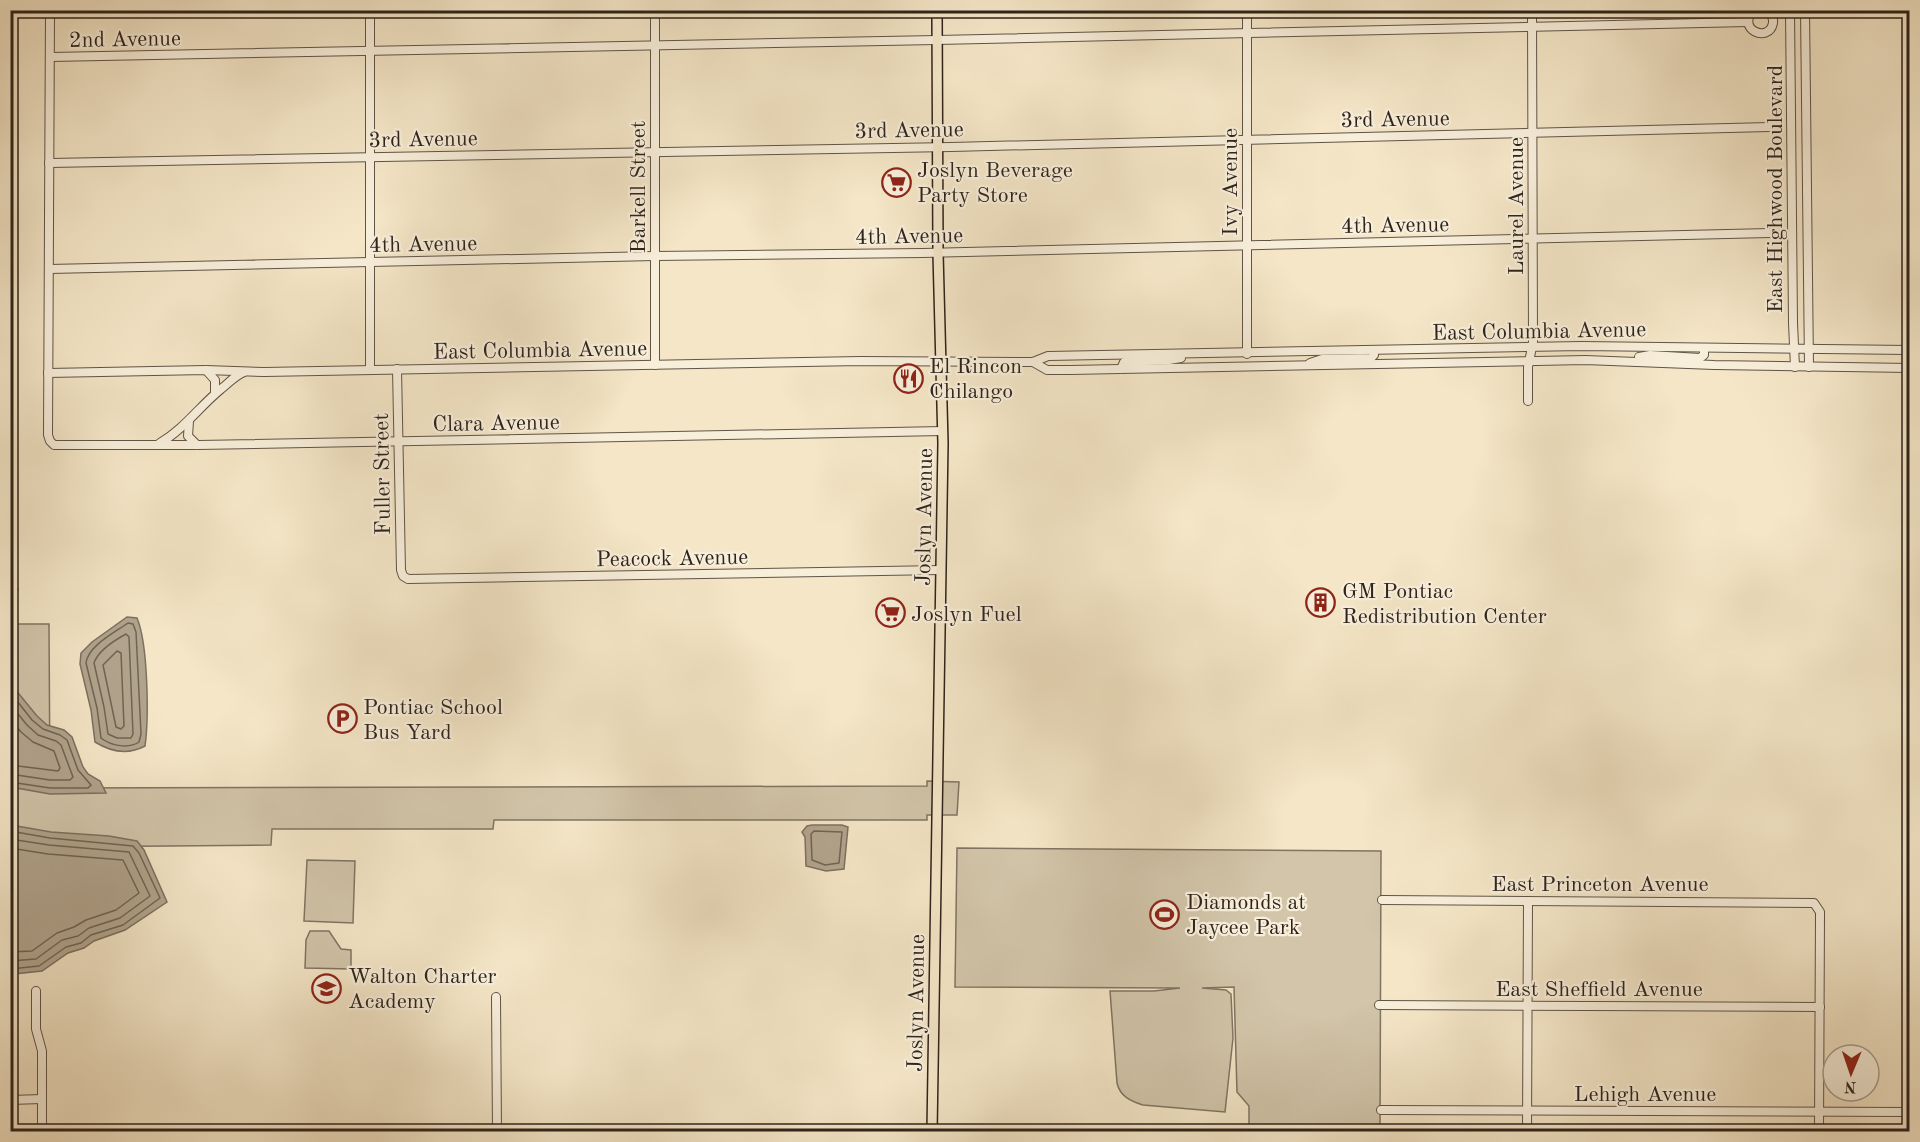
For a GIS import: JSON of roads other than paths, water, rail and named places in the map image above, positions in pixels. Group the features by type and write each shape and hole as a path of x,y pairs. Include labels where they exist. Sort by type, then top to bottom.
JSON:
{"main road":[{"name":"Joslyn Avenue","path":"932,1131 943,431 938,253 937,10"}],"street":[{"path":"48,373 50,10"},
{"path":"370,10 370,370"},
{"name":"Barkell Street","path":"655,10 655,364"},
{"name":"Ivy Avenue","path":"1247,10 1247,354"},
{"name":"Laurel Avenue","path":"1528,400 1532,347 1532,10"},
{"path":"1748,22 1749,15 1754,10"},
{"name":"2nd Avenue","path":"50,57 1748,22 1750,28 1761,34 1772,27 1773,21 1767,10"},
{"name":"East Highwood Boulevard","path":"1790,10 1795,367"},
{"name":"East Highwood Boulevard","path":"1805,10 1809,367"},
{"name":"3rd Avenue","path":"49,164 937,147 1770,127"},
{"name":"4th Avenue","path":"49,269 655,256 938,253 1770,233"},
{"name":"East Columbia Avenue","path":"48,373 206,370 244,372 861,361 1033,362 1048,356 1532,347 1910,350"},
{"name":"East Columbia Avenue","path":"1626,360 1650,355 1700,358 1704,354 1704,348"},
{"name":"East Columbia Avenue","path":"1297,366 1322,360 1371,358 1374,351"},
{"name":"East Columbia Avenue","path":"1121,369 1124,362 1169,360 1200,354"},
{"name":"East Columbia Avenue","path":"1033,362 1047,370 1530,360 1626,360 1714,365 1910,368"},
{"name":"Fuller Street","path":"397,369 401,570 404,577"},
{"path":"206,370 215,380 215,393"},
{"path":"159,444 189,421 231,379 244,372"},
{"name":"Clara Avenue","path":"48,373 48,435 51,442 58,446 943,431"},
{"path":"189,421 188,436 198,445"},
{"name":"Peacock Avenue","path":"404,577 410,580 941,570"},
{"name":"East Princeton Avenue","path":"1382,900 1811,902 1817,905 1820,912 1820,1007"},
{"path":"1527,1131 1528,901"},
{"path":"36,991 36,1029 42,1047 42,1131"},
{"path":"496,997 497,1131"},
{"name":"East Sheffield Avenue","path":"1379,1005 1820,1007"},
{"path":"1819,1131 1820,1007"},
{"path":"10,1100 42,1099"},
{"name":"Lehigh Avenue","path":"1381,1110 1910,1112"}],"water":[{"path":"11,579 18,589 12,609 11,641"},
{"path":"127,617 137,618 141,630 147,700 145,746 132,751 113,750 95,742 91,710 80,664 81,653 92,642"},
{"path":"10,683 47,725 64,730 72,737 83,767 88,774 100,781 106,793 50,794 11,787"},
{"path":"11,825 51,832 109,836 137,841 144,850 167,902 125,930 68,953 42,971 11,976"},
{"path":"807,826 848,827 844,869 826,871 806,866 805,837 802,832"}],"place":[{"name":"Joslyn Beverage Party Store","path":"896,182"},
{"name":"El Rincon Chilango","path":"908,378"},
{"name":"GM Pontiac Redistribution Center","path":"1321,603"},
{"name":"Joslyn Fuel","path":"890,613"},
{"name":"Pontiac School Bus Yard","path":"342,719"},
{"name":"Diamonds at Jaycee Park","path":"1165,914"},
{"name":"Walton Charter Academy","path":"327,988"}]}
